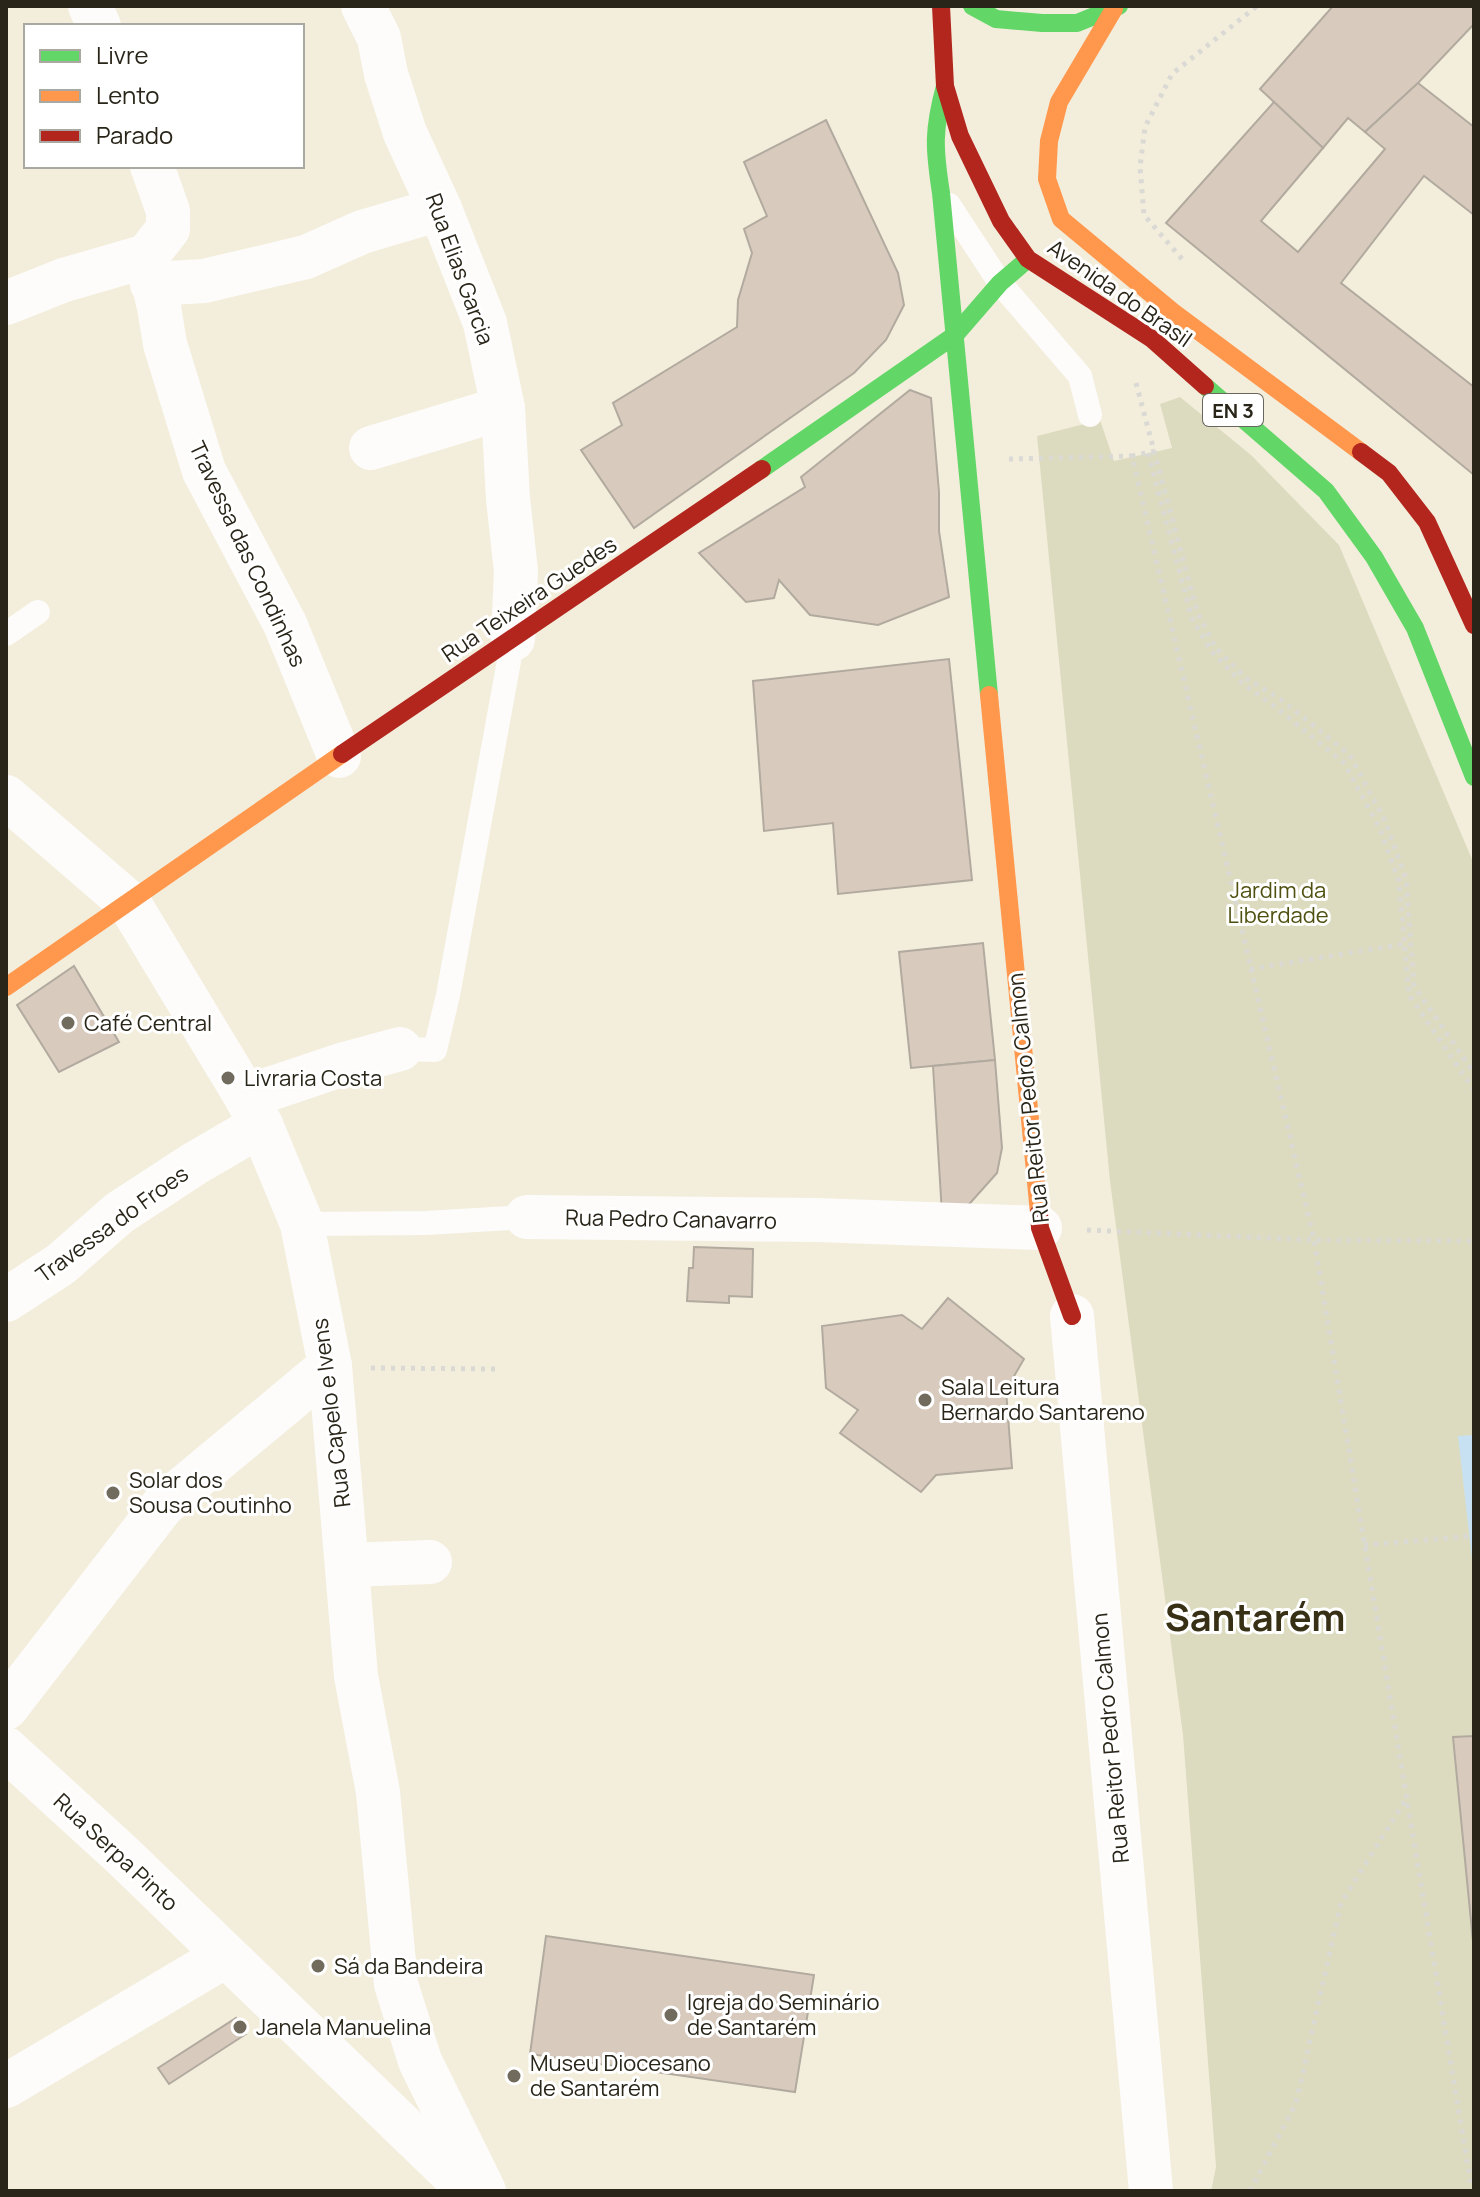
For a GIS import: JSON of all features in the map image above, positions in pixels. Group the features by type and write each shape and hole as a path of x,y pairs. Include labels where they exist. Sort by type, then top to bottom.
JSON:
{"street":[{"name":"Rua Elias Garcia","path":"363,6 379,38 386,74 405,133 440,209 485,323 503,408 516,571 513,639"},
{"name":"Avenida do Brasil","path":"941,6 945,86 967,150 1001,221 1028,259 1152,339 1326,491 1366,546 1415,628 1474,777"},
{"name":"EN 3","path":"972,6 996,19 1042,23 1077,23 1117,8"},
{"name":"Avenida do Brasil","path":"1117,8 1059,102 1049,141 1047,179 1061,219 1173,312 1389,473 1427,522 1473,620"},
{"name":"Rua Reitor Pedro Calmon","path":"945,86 935,124 935,156 955,335 1040,1228 1072,1316 1151,2191"},
{"path":"150,270 168,229 168,211 153,168"},
{"path":"6,303 64,280 150,270 204,281 306,257 362,232 440,209"},
{"path":"955,335 1000,283 1028,259"},
{"name":"Travessa das Condinhas","path":"150,270 179,397 204,471 285,624 339,756"},
{"name":"Rua Teixeira Guedes","path":"6,987 339,756 874,394 955,335"},
{"path":"371,448 503,408"},
{"name":"Rua Capelo e Ivens","path":"6,797 129,903 253,1111 302,1224 330,1366 356,1676 378,1792 396,1984 420,2061 484,2191"},
{"name":"Travessa do Froes","path":"6,1300 61,1264 119,1213 194,1164 253,1111 341,1065 400,1049"},
{"name":"Rua Pedro Canavarro","path":"527,1217 817,1220 1040,1228"},
{"path":"6,1708 163,1505 330,1366"},
{"path":"347,1565 430,1562"},
{"name":"Rua Serpa Pinto","path":"6,1749 122,1855 470,2191"},
{"path":"6,2086 225,1956"}],"lane":[{"path":"941,193 1000,283 1080,376 1090,415"},
{"path":"6,634 38,612"},
{"path":"400,1049 435,1050 454,964 513,639"},
{"name":"Rua Pedro Canavarro","path":"302,1224 426,1223 527,1217"}],"path":[{"path":"1173,312 1198,278 1144,215 1140,167 1145,127 1172,74 1257,6"},
{"path":"1152,339 1131,363 1192,619 1212,652 1243,684 1344,763 1379,827 1399,881 1409,995 1474,1090"},
{"path":"998,460 1132,456 1151,452"},
{"path":"1151,452 1197,612 1216,648 1246,678 1283,701 1350,755 1386,823 1406,879 1414,986 1474,1073"},
{"path":"1132,456 1314,1240 1472,2191"},
{"path":"1250,969 1404,944"},
{"path":"1040,1228 1314,1240 1474,1241"},
{"path":"330,1366 495,1369"},
{"path":"1364,1545 1472,1536"},
{"path":"1250,2191 1296,2103 1341,1903 1406,1798"}],"green space":[{"name":"Jardim da Liberdade","path":"1180,397 1251,455 1339,545 1474,864 1474,2191 1211,2191 1216,2167 1183,1735 1110,1181 1037,436 1100,420 1114,461 1172,448 1160,404"}],"water":[{"path":"1474,1435 1474,1577 1458,1436"}],"building":[{"path":"1333,6 1474,6 1474,24 1418,83 1365,132 1348,118 1323,148 1260,89"},
{"path":"1418,83 1474,127 1474,215 1424,176 1341,283 1474,387 1474,475 1166,223 1274,102 1323,148 1261,221 1298,252 1385,149 1365,132"},
{"path":"826,120 898,273 904,305 886,340 854,373 634,528 581,450 622,425 613,403 737,327 738,300 752,253 744,229 767,216 744,162"},
{"path":"910,390 931,398 939,531 949,597 878,625 810,615 779,580 774,598 746,602 699,553 805,487 801,477"},
{"path":"949,659 972,880 838,894 833,823 764,831 753,681"},
{"path":"983,943 995,1060 911,1068 899,952"},
{"name":"Café Central","path":"74,966 119,1042 59,1072 17,1005"},
{"path":"995,1060 1002,1148 997,1173 963,1211 942,1214 933,1066"},
{"path":"694,1247 753,1249 752,1297 729,1296 729,1303 687,1301"},
{"name":"Sala Leitura Bernardo Santareno","path":"948,1298 1024,1359 1006,1390 1012,1468 936,1475 921,1492 840,1433 858,1410 826,1388 822,1326 902,1315 922,1329"},
{"path":"1474,1736 1474,1952 1453,1737"},
{"name":"Igreja do Seminário de Santarém","path":"546,1936 814,1975 795,2092 530,2054"},
{"path":"236,2018 246,2034 169,2084 158,2068"}],"traffic: fast":[{"path":"972,6 996,19 1042,23 1077,23 1119,6"},
{"path":"945,86 938,115 936,151 989,695"},
{"path":"762,469 955,335 1000,283 1028,259"},
{"path":"1205,386 1326,491 1374,557 1415,628 1474,777"}],"traffic: slow":[{"path":"1114,9 1059,102 1049,141 1047,179 1061,219 1173,312 1361,452"},
{"path":"989,695 1039,1213"},
{"path":"6,987 342,754"}],"traffic: jam":[{"path":"941,6 945,86 960,136 1001,221 1028,259 1152,339 1205,386"},
{"path":"1361,452 1389,473 1427,522 1474,625"},
{"path":"342,754 762,469"},
{"path":"1039,1213 1040,1228 1072,1316"}],"place":[{"name":"Café Central","path":"68,1023"},
{"name":"Livraria Costa","path":"228,1078"},
{"name":"Sala Leitura Bernardo Santareno","path":"925,1400"},
{"name":"Solar dos Sousa Coutinho","path":"113,1493"},
{"name":"Sá da Bandeira","path":"318,1966"},
{"name":"Igreja do Seminário de Santarém","path":"671,2015"},
{"name":"Janela Manuelina","path":"240,2027"},
{"name":"Museu Diocesano de Santarém","path":"514,2076"}],"district":[{"name":"Santarém","path":"1255,1616"}]}
